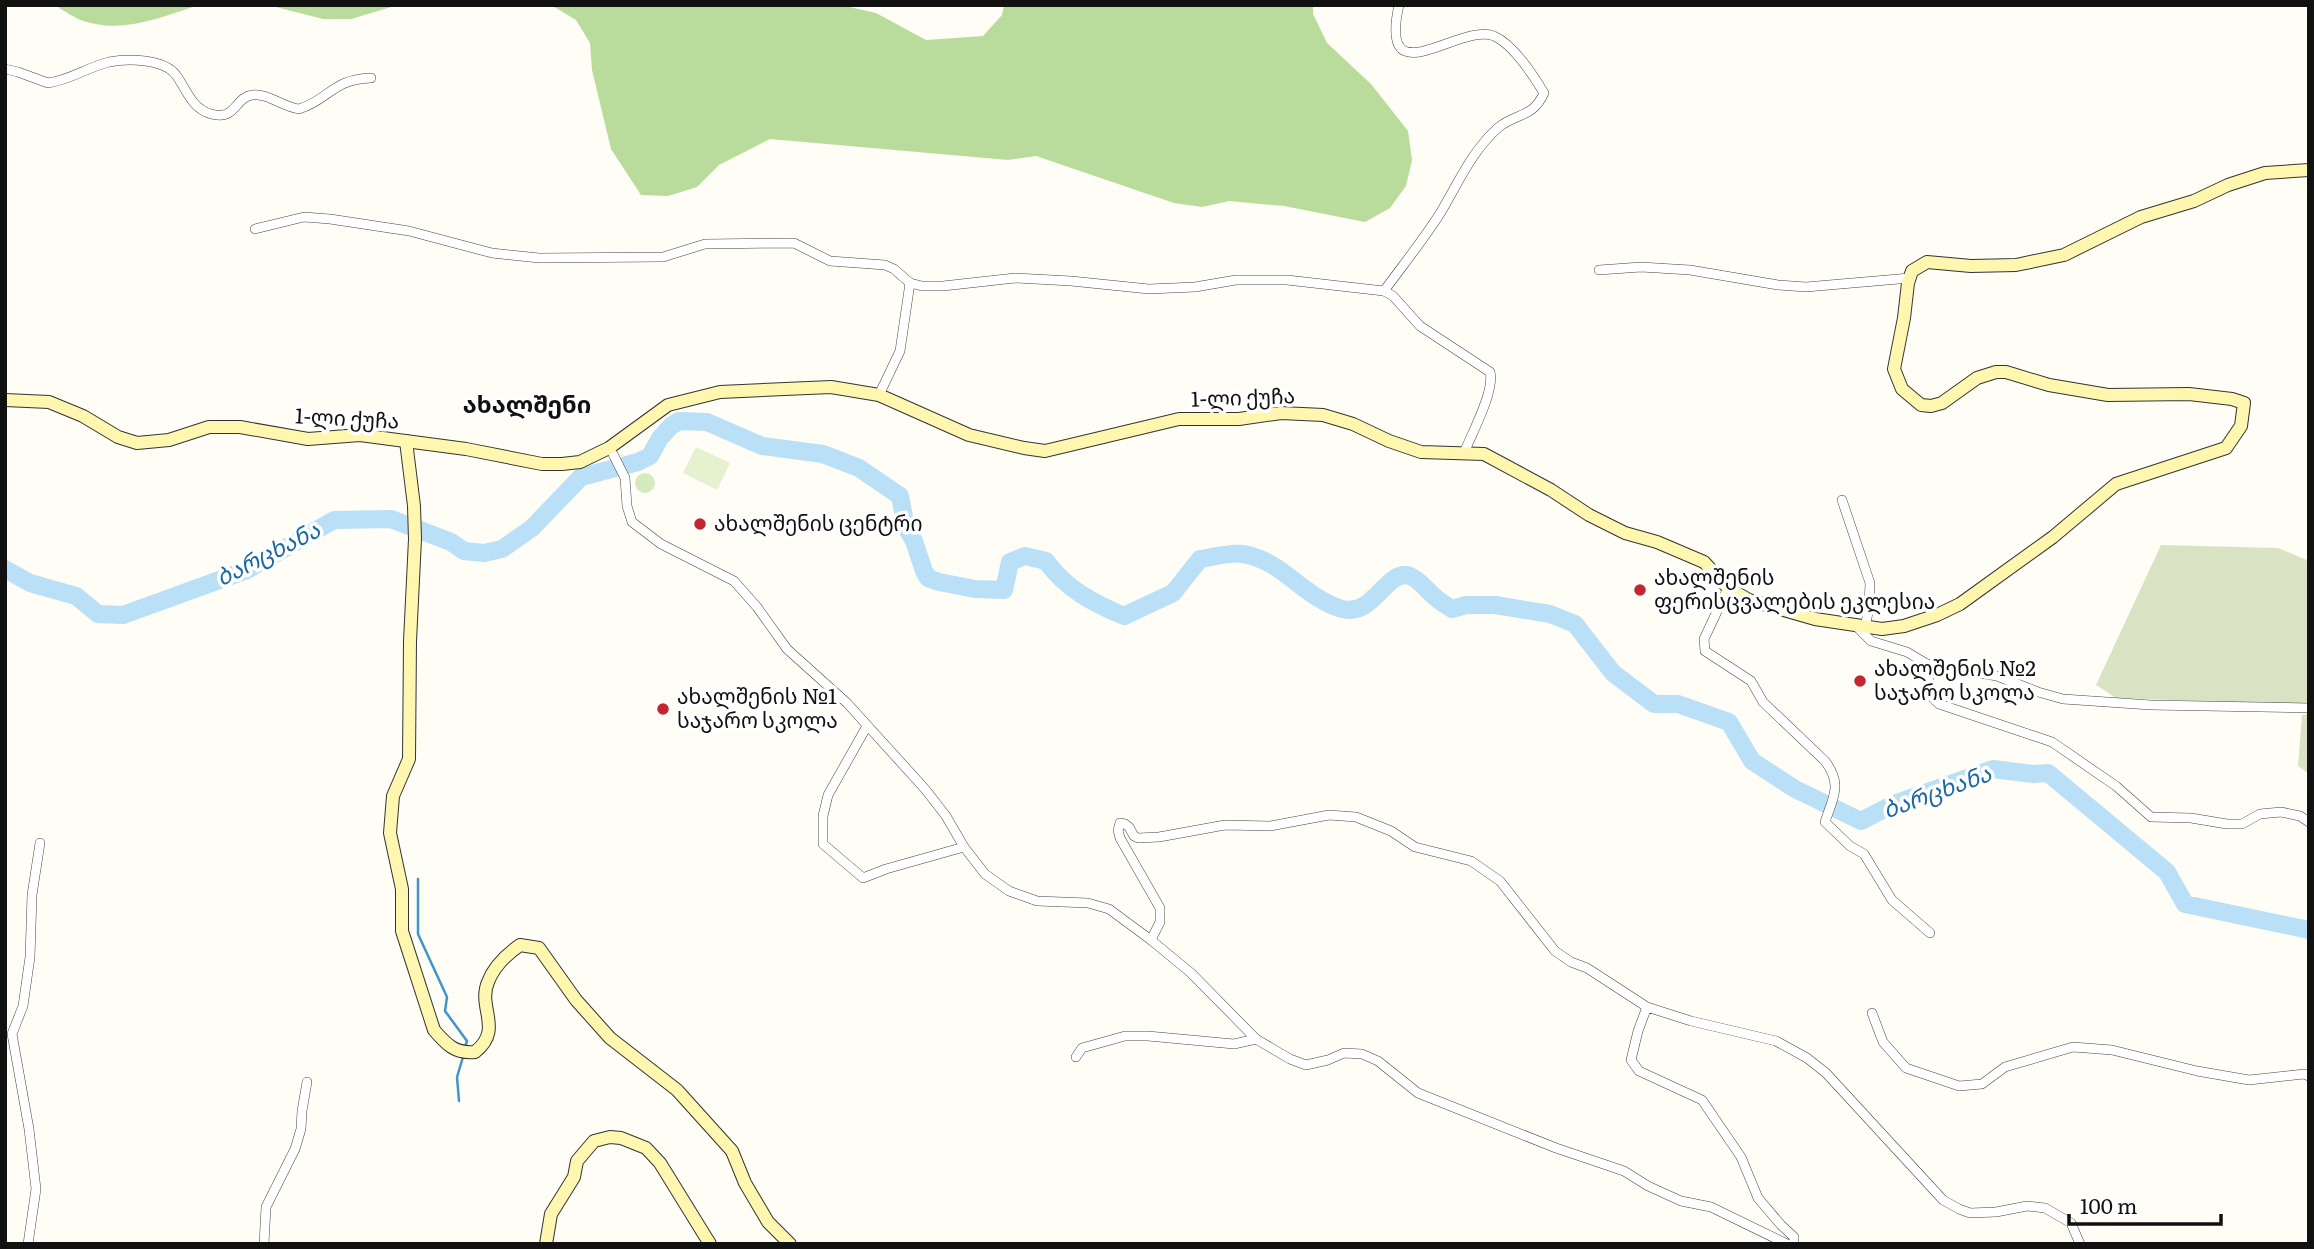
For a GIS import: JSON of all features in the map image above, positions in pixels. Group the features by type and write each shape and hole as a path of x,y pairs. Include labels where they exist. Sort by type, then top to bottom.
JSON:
{"street":[{"path":"1384,291 1439,214 1478,152 1500,126 1528,114 1539,104 1544,93 1530,69 1494,36 1480,33 1429,51 1413,53 1403,49 1397,42 1394,29 1399,5"},
{"path":"5,69 48,83 107,63 150,61 169,67 192,102 201,110 219,116 228,115 251,95 262,96 299,109 342,82 371,78"},
{"path":"1599,270 1641,267 1690,270 1806,287 1909,278 1912,271 1927,262 1971,266 2016,265 2064,255 2141,217 2194,201 2228,185 2265,173 2309,170"},
{"path":"255,229 304,217 330,219 409,231 492,253 539,258 663,257 705,244 794,243 830,261 885,265 910,283 943,286 1015,278 1149,289 1195,287 1236,280 1287,280 1384,291 1393,296 1420,326 1489,372 1492,380 1489,395 1464,453"},
{"name":"1-ლი ქუჩა","path":"5,400 49,402 83,416 118,437 138,443 169,440 209,428 240,427 308,439 360,435 466,449 542,464 580,462 611,451 668,405 720,392 831,387 879,395 969,435 1045,451 1179,419 1239,419 1281,413 1323,415 1353,424 1389,442 1421,452 1485,454 1625,533 1657,542 1704,562 1728,588 1749,600 1815,620 1882,629 1937,615 1960,604 2053,537 2116,484 2226,448 2237,433 2244,404 2232,399 2189,394 2108,395 2049,385 2006,372 1977,378 1942,403 1921,405 1902,389 1894,369 1909,278"},
{"path":"879,395 900,351 910,283"},
{"path":"406,441 415,539 410,641 409,759 393,796 390,833 402,889 402,931 434,1030 456,1051 475,1052 482,1046 491,1029 485,1002 487,982 500,962 520,945 538,948 576,1000 610,1038 677,1090 732,1151 745,1183 768,1222 790,1244"},
{"path":"611,451 625,478 626,506 632,522 661,544 734,581 757,607 786,649 847,703 925,789 946,816 964,848 985,874 1009,891 1037,901 1088,903 1110,909 1191,973 1256,1039 1290,1059 1306,1065 1344,1054 1362,1054 1378,1061 1418,1093 1556,1148 1624,1171 1659,1191 1681,1200 1711,1207 1787,1244"},
{"path":"1842,500 1870,583 1869,608 1861,627 1871,641 1907,652 1927,664 1997,676 2063,699 2151,705 2309,708"},
{"path":"1728,588 1703,639 1705,651 1751,681 1763,702 1825,761 1832,771 1837,787 1825,822 1850,846 1864,854 1892,900 1930,933"},
{"path":"1927,664 1930,695 1939,704 2052,742 2116,786 2151,817 2242,824 2260,814 2281,812 2300,816 2309,822"},
{"path":"867,726 828,795 822,816 823,844 863,878 964,848"},
{"path":"1150,940 1160,922 1160,908 1120,838 1120,823 1129,827 1138,838 1159,837 1225,825 1270,826 1328,815 1356,817 1391,831 1415,847 1471,861 1500,881 1555,951 1587,968 1647,1007 1691,1021 1776,1041 1807,1058 1826,1073 1942,1199 1970,1213 1996,1212 2027,1206 2045,1208 2071,1223 2080,1244"},
{"path":"28,1244 36,1189 29,1129 12,1034 23,1006 30,957 32,895 40,843"},
{"path":"1647,1007 1631,1060 1639,1070 1702,1100 1741,1157 1758,1198 1794,1237 1794,1244"},
{"path":"1872,1013 1883,1042 1906,1068 1959,1086 1982,1084 2005,1067 2073,1047 2112,1050 2197,1071 2249,1080 2304,1073 2309,1076"},
{"path":"1076,1057 1082,1048 1125,1036 1234,1044 1256,1039"},
{"path":"264,1244 266,1208 295,1149 301,1129 307,1082"},
{"path":"546,1244 551,1214 574,1177 577,1161 594,1141 610,1137 621,1138 646,1148 660,1163 710,1244"}],"green space":[{"path":"60,5 199,5 156,19 113,26 83,21 59,8"},
{"path":"268,5 398,5 351,19 323,19"},
{"path":"551,5 841,5 876,13 926,40 983,36 1002,15 1004,5 1313,5 1313,14 1327,43 1371,84 1408,131 1412,160 1406,186 1390,208 1365,222 1284,206 1229,201 1202,207 1174,203 1036,156 1008,160 770,139 719,165 697,187 668,196 641,195 611,149 592,70 590,43 576,20"},
{"path":"696,447 730,463 717,490 683,473"},
{"path":"645,473 652,476 655,483 652,490 645,493 638,490 635,483 638,476"},
{"path":"2161,545 2278,548 2309,561 2309,705 2116,698 2096,685"},
{"path":"2309,714 2309,774 2298,766 2302,715"}],"waterway":[{"name":"ბარცხანა","path":"5,569 30,583 76,596 98,614 123,615 247,570 334,520 391,519 451,542 464,551 484,553 502,549 532,528 581,477 638,462 650,456 660,438 679,421 707,422 762,446 823,454 859,468 900,496 906,527 914,541 924,571 928,578 939,582 975,589 1004,590 1010,562 1025,556 1046,561 1062,580 1081,594 1124,616 1173,593 1200,559 1227,554 1243,554 1270,564 1316,597 1342,609 1353,610 1363,606 1394,579 1402,575 1410,576 1452,609 1466,605 1495,605 1550,614 1575,624 1613,673 1654,704 1678,704 1729,722 1752,761 1795,789 1861,821 1894,804 1993,769 2048,773 2167,872 2185,904 2309,930"},
{"path":"418,879 418,934 447,997 445,1011 467,1041 465,1047"},
{"path":"459,1101 457,1077 463,1057"}],"place":[{"name":"ახალშენის ცენტრი","path":"700,524"},
{"name":"ახალშენის ფერისცვალების ეკლესია","path":"1640,590"},
{"name":"ახალშენის №2 საჯარო სკოლა","path":"1860,681"},
{"name":"ახალშენის №1 საჯარო სკოლა","path":"663,709"}],"district":[{"name":"ახალშენი","path":"527,405"}]}
